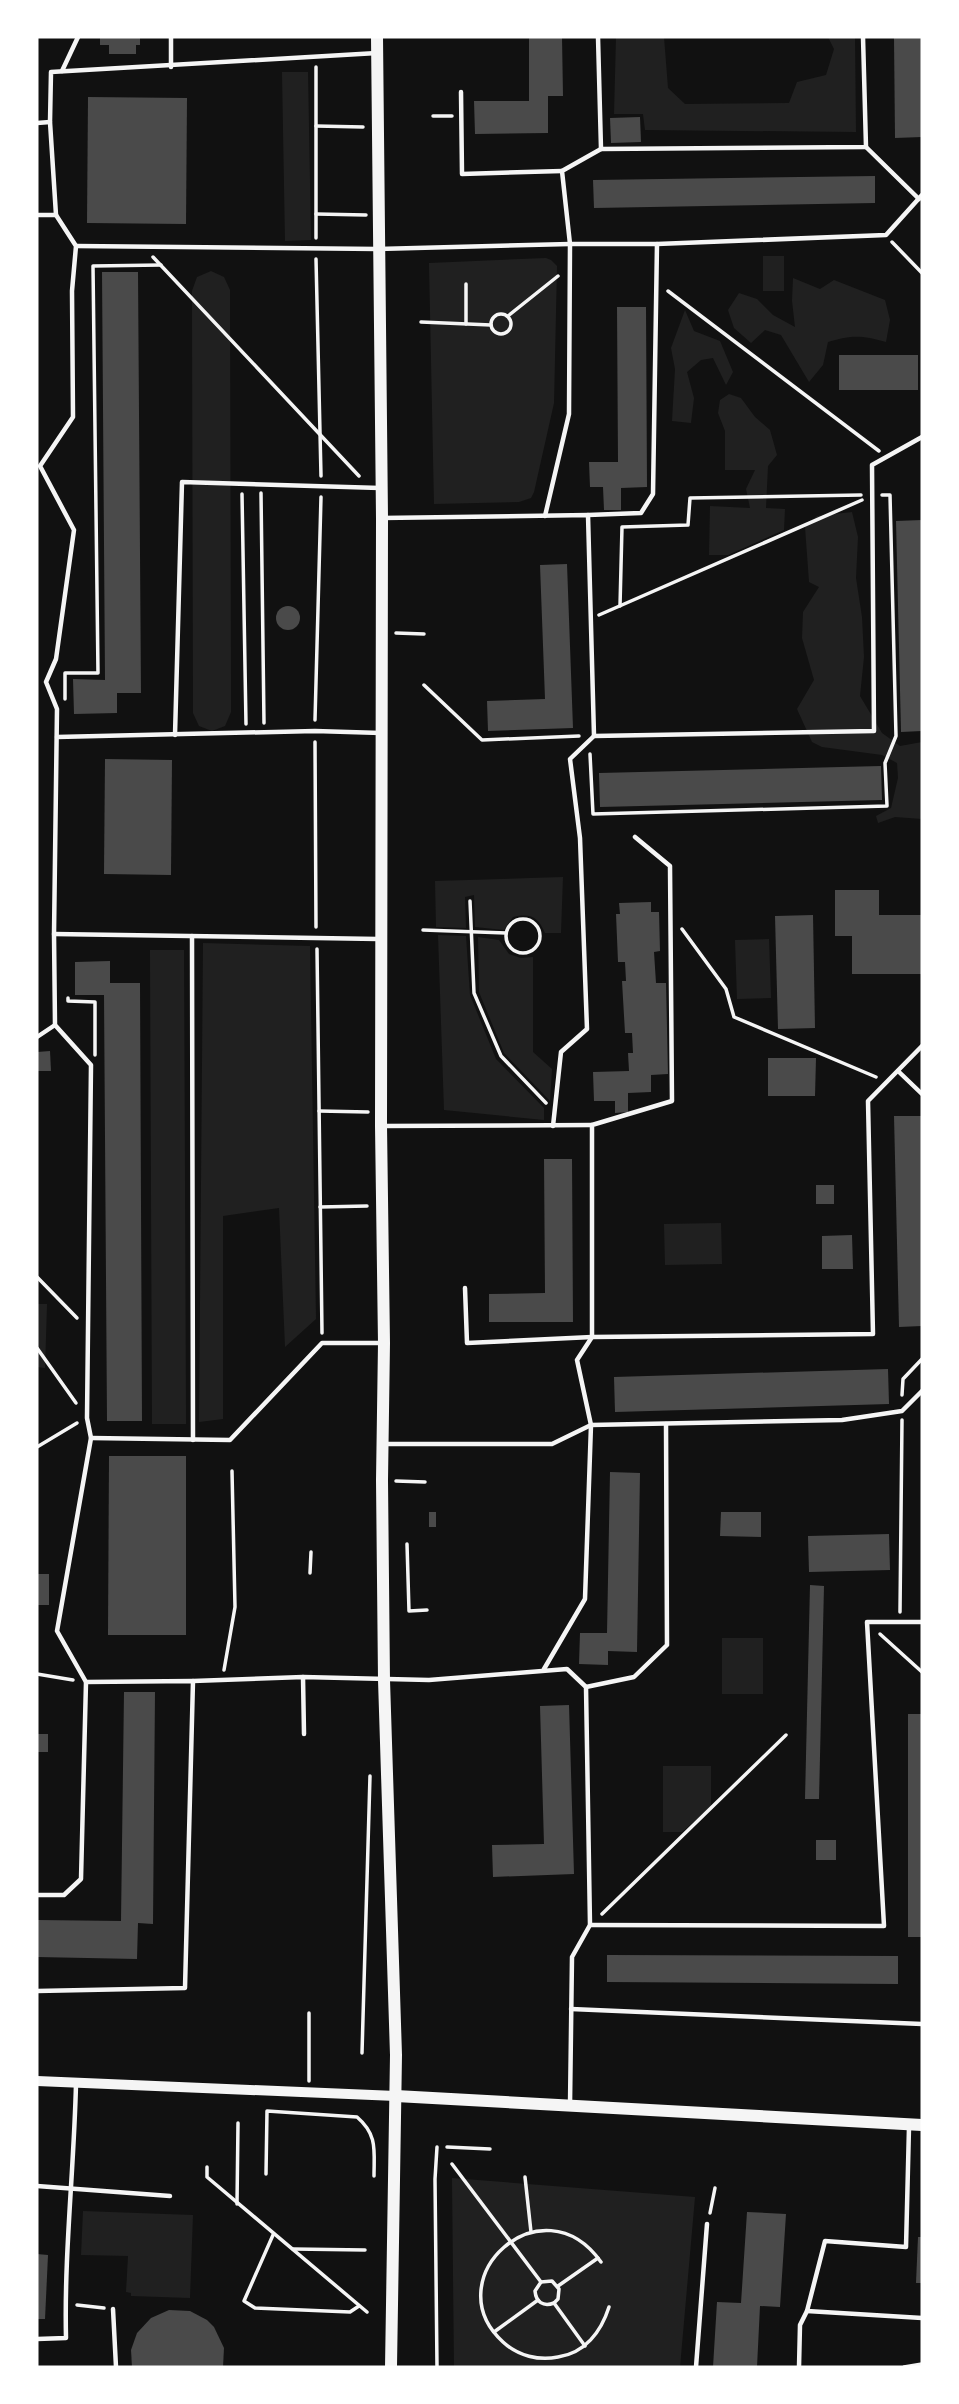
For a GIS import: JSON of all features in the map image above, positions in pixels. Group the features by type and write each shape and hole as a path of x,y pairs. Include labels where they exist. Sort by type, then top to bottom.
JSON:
{"main road":[{"path":"377,37 376,487 382,518 384,1680 396,2096 391,2367"},
{"path":"396,2096 916,2124"}],"street":[{"path":"37,2081 396,2096"}],"lane":[{"path":"62,71 78,37"},
{"path":"171,37 172,66"},
{"path":"598,37 601,149"},
{"path":"863,37 866,146"},
{"path":"37,1895 64,1895 81,1879 86,1682 57,1631 91,1438 87,1418 87,1328 91,1065 55,1025 57,709 46,682 56,659 74,530 40,466 73,417 72,291 76,246 55,215 50,122 51,72 377,54"},
{"path":"76,246 378,249 570,243 657,244 886,235 921,197 866,146 601,149 562,172 462,174 461,92"},
{"path":"37,122 50,122"},
{"path":"545,516 569,414 570,243 562,172"},
{"path":"37,215 55,215"},
{"path":"382,518 641,513 653,494 657,244"},
{"path":"553,1126 561,1052 587,1029 580,838 570,760 594,736 874,731 872,465 922,437"},
{"path":"176,735 182,482 376,487"},
{"path":"588,515 594,736"},
{"path":"57,737 315,731 381,733"},
{"path":"381,1126 592,1125 672,1101 670,866 635,837"},
{"path":"54,934 382,939"},
{"path":"192,936 193,1440"},
{"path":"37,1037 55,1025"},
{"path":"465,1288 467,1343 592,1338 873,1334 868,1101 922,1046"},
{"path":"898,1071 922,1094"},
{"path":"544,1670 585,1599 591,1426 577,1360 592,1338 592,1125"},
{"path":"91,1438 230,1440 322,1343 384,1343"},
{"path":"383,1444 552,1444 591,1426 842,1420 902,1411 922,1391"},
{"path":"586,1687 634,1677 667,1645 666,1424"},
{"path":"590,1925 884,1926 867,1622 922,1622"},
{"path":"86,1682 303,1677 429,1679 567,1669 586,1687 590,1925 572,1957 570,2106"},
{"path":"303,1677 304,1734"},
{"path":"37,1990 185,1988 193,1681"},
{"path":"571,2009 922,2024"},
{"path":"37,2339 66,2339 65,2304 76,2084"},
{"path":"799,2367 800,2325 807,2311 825,2241 906,2247 916,2124"},
{"path":"37,2186 170,2196"},
{"path":"696,2367 708,2224"},
{"path":"113,2309 116,2367"},
{"path":"807,2311 922,2318"}],"path":[{"path":"316,57 316,248 321,486 315,731 322,1343"},
{"path":"433,116 461,116"},
{"path":"316,127 366,128"},
{"path":"316,214 366,214 366,225"},
{"path":"886,235 922,273"},
{"path":"143,247 320,437 376,487"},
{"path":"65,699 65,673 99,673 93,266 161,265"},
{"path":"508,316 570,266"},
{"path":"656,282 886,457"},
{"path":"466,284 466,324"},
{"path":"503,313 508,316 512,326 507,332 496,333 491,325 495,315 503,313"},
{"path":"421,322 491,325"},
{"path":"242,484 246,733"},
{"path":"261,484 264,732"},
{"path":"591,619 872,495"},
{"path":"424,685 482,740 583,736 592,759 593,814 887,806 885,763 896,736 890,495 690,498 688,525 622,527 620,606"},
{"path":"470,901 474,993 501,1056 554,1112"},
{"path":"670,913 726,989 734,1017 887,1082"},
{"path":"529,920 539,930 540,938 531,950 517,952 510,947 506,933 514,921 529,920"},
{"path":"423,930 506,933"},
{"path":"319,1111 374,1112"},
{"path":"320,1207 374,1206"},
{"path":"37,1277 87,1328"},
{"path":"37,1348 87,1418 37,1447"},
{"path":"223,1679 235,1607 232,1471"},
{"path":"900,1622 901,1490"},
{"path":"407,1544 409,1611 427,1610"},
{"path":"310,1573 311,1552"},
{"path":"867,1622 922,1672"},
{"path":"37,1674 86,1682"},
{"path":"590,1925 786,1735"},
{"path":"309,2013 309,2092"},
{"path":"266,2174 267,2111 357,2117 368,2126 373,2137 374,2176"},
{"path":"237,2123 237,2204"},
{"path":"437,2147 437,2367"},
{"path":"447,2147 490,2149"},
{"path":"452,2164 541,2282"},
{"path":"207,2167 207,2177 367,2312"},
{"path":"525,2178 531,2232"},
{"path":"708,2224 715,2188"},
{"path":"558,2286 600,2260 586,2245 566,2234 531,2232 510,2241 493,2258 483,2280 482,2304 485,2316 494,2332 516,2352 539,2358 563,2357 585,2346 600,2329 609,2307"},
{"path":"274,2235 243,2301 255,2308 350,2312 359,2306"},
{"path":"291,2249 365,2250"},
{"path":"541,2282 552,2281 558,2286 560,2294 554,2303"},
{"path":"541,2282 535,2291 538,2300 543,2304 554,2303"},
{"path":"494,2332 538,2300"},
{"path":"554,2303 585,2346"},
{"path":"65,2304 113,2309"},
{"path":"904,2367 922,2364"}],"shaded area":[{"path":"616,37 664,37 668,88 685,104 789,103 797,82 826,75 834,49 828,37 855,37 856,132 645,130 643,114 614,114"},
{"path":"282,72 308,72 311,240 285,241"},
{"path":"763,256 784,256 784,291 763,291"},
{"path":"546,258 557,266 554,403 534,492 531,498 519,502 434,504 429,263"},
{"path":"211,271 224,277 230,290 231,712 225,726 212,731 199,726 193,713 192,291 197,277"},
{"path":"793,278 820,289 834,280 885,300 890,320 886,342 857,337 828,342 823,365 809,382 781,335 765,330 751,343 734,328 728,310 739,293 757,299 773,315 795,327"},
{"path":"685,310 694,331 720,341 733,372 726,385 713,358 701,360 687,372 694,398 691,423 672,421 675,369 671,348"},
{"path":"729,394 741,398 755,417 770,430 777,455 768,466 766,508 785,509 784,530 728,555 709,555 710,506 750,508 746,489 755,470 725,470 725,431 718,413 720,400"},
{"path":"852,512 858,537 856,578 864,657 860,696 882,733 900,746 922,742 922,819 895,817 878,823 876,816 891,808 898,778 897,763 882,755 822,747 812,742 797,709 814,680 802,638 803,612 819,587 809,582 805,527 817,516"},
{"path":"563,877 561,933 545,933 537,920 525,916 513,917 504,930 475,927 474,895 465,897 466,928 436,927 435,881"},
{"path":"438,935 466,936 470,995 496,1059 544,1108 544,1120 444,1110"},
{"path":"478,937 499,940 509,954 521,958 533,957 533,1052 552,1069 550,1101 504,1053 479,992"},
{"path":"769,939 771,998 737,999 735,940"},
{"path":"203,943 310,946 316,1319 285,1347 279,1208 223,1216 223,1419 199,1422"},
{"path":"150,950 184,950 186,1424 152,1424"},
{"path":"721,1223 722,1264 665,1265 664,1224"},
{"path":"37,1304 47,1304 45,1368 37,1367"},
{"path":"722,1638 763,1638 763,1694 722,1694"},
{"path":"663,1766 711,1766 711,1807 682,1832 663,1832"},
{"path":"452,2178 695,2197 680,2367 454,2367"},
{"path":"83,2211 193,2215 190,2298 131,2296 131,2293 126,2292 128,2256 81,2255"}],"building":[{"path":"100,37 140,37 140,45 136,45 136,54 109,54 109,45 100,45"},
{"path":"529,37 562,37 563,96 548,96 548,133 475,134 474,101 529,101"},
{"path":"894,37 922,37 922,137 895,138"},
{"path":"88,97 187,98 186,224 87,223"},
{"path":"640,117 641,142 611,143 610,118"},
{"path":"875,176 875,203 594,208 593,180"},
{"path":"102,272 138,272 141,693 117,693 117,713 74,714 73,679 105,680"},
{"path":"617,307 646,307 647,487 621,488 621,510 604,510 603,487 590,487 589,462 618,462"},
{"path":"839,355 918,355 918,390 839,390"},
{"path":"922,520 922,731 901,732 896,521"},
{"path":"567,564 573,728 488,731 487,701 545,699 540,565"},
{"path":"288,606 299,613 300,618 293,629 288,630 277,623 276,618 283,607"},
{"path":"105,759 172,760 171,875 104,874"},
{"path":"881,766 882,800 600,807 599,773"},
{"path":"835,890 879,890 879,915 921,915 921,974 852,974 852,936 835,936"},
{"path":"651,902 651,912 659,912 660,951 654,952 656,983 666,983 668,1074 651,1075 651,1092 628,1093 628,1112 615,1113 615,1101 594,1101 593,1072 629,1071 628,1053 633,1053 632,1033 625,1033 622,981 626,981 625,962 618,962 616,914 620,914 619,903"},
{"path":"813,915 815,1028 778,1029 775,916"},
{"path":"110,961 110,983 140,983 142,1421 107,1421 104,995 75,995 75,962"},
{"path":"50,1051 51,1071 37,1071 37,1052"},
{"path":"768,1058 816,1058 815,1096 768,1096"},
{"path":"894,1116 922,1116 922,1326 899,1327"},
{"path":"544,1159 572,1159 573,1322 489,1322 489,1294 545,1293"},
{"path":"816,1185 834,1185 834,1204 816,1204"},
{"path":"852,1235 853,1269 822,1269 822,1236"},
{"path":"888,1369 889,1404 615,1412 614,1377"},
{"path":"109,1456 186,1456 186,1635 108,1635"},
{"path":"610,1472 640,1473 637,1652 608,1651 608,1665 579,1664 580,1633 607,1633"},
{"path":"429,1512 436,1512 436,1527 429,1527"},
{"path":"721,1512 761,1512 761,1537 720,1536"},
{"path":"889,1534 890,1570 809,1572 808,1536"},
{"path":"37,1574 49,1574 49,1605 37,1605"},
{"path":"810,1585 824,1586 819,1799 805,1799"},
{"path":"124,1692 155,1692 153,1924 138,1923 137,1959 37,1957 37,1920 121,1921"},
{"path":"569,1705 574,1874 493,1877 492,1845 544,1844 540,1706"},
{"path":"908,1714 922,1714 922,1937 908,1937"},
{"path":"37,1734 48,1734 48,1752 37,1752"},
{"path":"816,1840 836,1840 836,1860 816,1860"},
{"path":"607,1955 898,1956 898,1984 607,1982"},
{"path":"747,2212 786,2214 780,2307 760,2306 757,2367 713,2367 717,2302 741,2303"},
{"path":"918,2237 922,2237 922,2283 916,2283"},
{"path":"37,2254 48,2255 45,2319 37,2319"},
{"path":"169,2310 190,2311 214,2327 224,2348 223,2367 132,2367 131,2350 137,2333 151,2318"}]}
